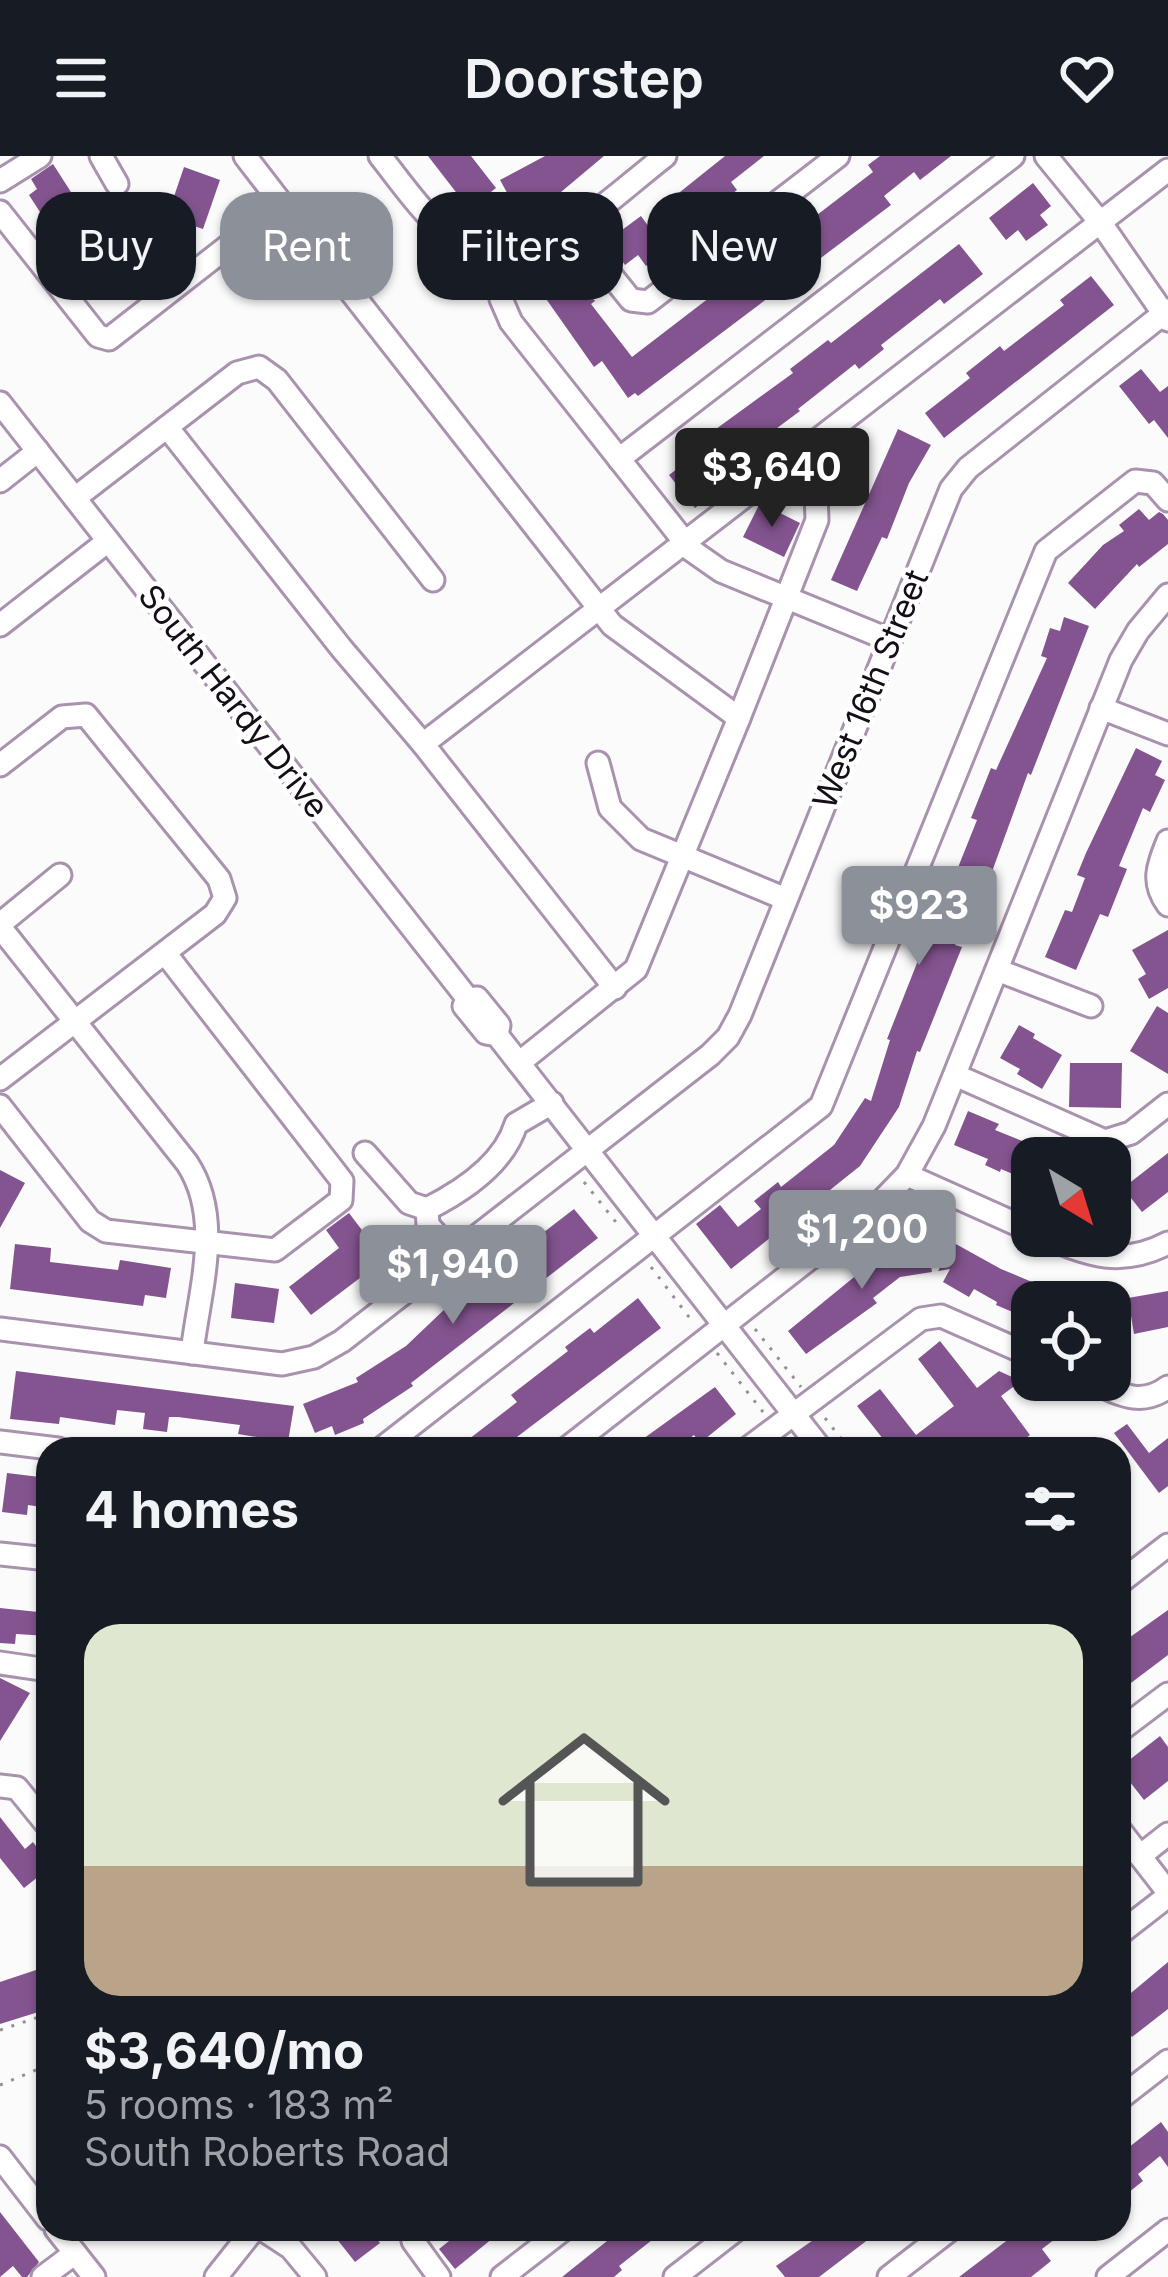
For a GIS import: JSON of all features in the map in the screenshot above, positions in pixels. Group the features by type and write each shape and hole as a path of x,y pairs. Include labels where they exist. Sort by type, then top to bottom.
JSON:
{"street":[{"path":"0,181 40,156"},
{"path":"101,156 117,184"},
{"path":"244,156 272,192"},
{"path":"380,156 417,203"},
{"path":"618,192 665,156"},
{"path":"623,290 631,300 647,302 838,156"},
{"path":"619,459 1012,156"},
{"path":"1046,156 1166,315"},
{"path":"423,744 1168,170"},
{"path":"0,212 98,336 109,339 220,254"},
{"path":"357,300 612,625 739,718"},
{"path":"501,300 512,322 685,542 721,572 890,640"},
{"name":"West 16th Street","path":"0,1329 282,1364 314,1357 342,1341 728,1036 945,501 959,477 1166,315"},
{"path":"75,498 238,373 259,367 277,380 433,580"},
{"name":"South Hardy Drive","path":"0,403 468,999 477,998 499,1025 496,1035 812,1437"},
{"path":"167,427 615,988"},
{"path":"519,1063 615,988 640,962 817,520 815,463 808,447"},
{"path":"0,481 38,451"},
{"path":"397,1437 821,1106 1046,551 1135,481 1153,483 1168,500"},
{"path":"0,626 108,541"},
{"path":"581,1437 887,1197 907,1175 934,1126 1128,646 1168,595"},
{"path":"1101,708 1168,734"},
{"path":"0,765 62,717 79,712 92,720 224,888 225,898 215,914 0,1079"},
{"path":"598,764 604,795 619,820 641,839 786,899"},
{"path":"1168,842 1156,874 1168,905"},
{"path":"60,875 0,925 194,1174 206,1202 206,1244 192,1353"},
{"path":"0,1106 97,1227 266,1250 283,1247 341,1199 342,1181 165,953"},
{"path":"997,970 1091,1006"},
{"path":"955,1075 1105,1141 1131,1133 1168,1104"},
{"path":"365,1153 409,1203 428,1210 458,1194 509,1146 516,1124 552,1103"},
{"path":"907,1175 1011,1222"},
{"path":"428,1210 428,1225 454,1254"},
{"path":"1131,1256 1168,1244"},
{"path":"763,1437 911,1325 932,1316 1011,1347"},
{"path":"1131,1397 1153,1397 1168,1387"},
{"path":"0,1442 36,1446"},
{"path":"1131,1574 1168,1545"},
{"path":"0,1553 36,1558"},
{"path":"0,1663 36,1668"},
{"path":"1131,1722 1168,1694"},
{"path":"0,1786 17,1787 36,1811"},
{"path":"1140,1856 1168,1834"},
{"path":"1131,1844 1168,1894 1131,1924"},
{"path":"1131,2090 1168,2061"},
{"path":"3,2168 36,2205"},
{"path":"1108,2277 1168,2230"},
{"path":"65,2241 94,2277"},
{"path":"216,2277 248,2241"},
{"path":"279,2241 291,2248 315,2277"},
{"path":"413,2241 439,2277"},
{"path":"502,2277 548,2241"},
{"path":"674,2277 721,2241"},
{"path":"889,2277 936,2241"},
{"path":"44,2277 74,2253"}],"path":[{"path":"579,1176 619,1225"},
{"path":"646,1261 697,1327"},
{"path":"750,1323 804,1392"},
{"path":"716,1352 770,1420"},
{"path":"817,1408 840,1437"},
{"path":"0,2030 36,2018"},
{"path":"0,2086 36,2071"}],"building":[{"path":"428,156 471,156 496,188 456,192"},
{"path":"545,156 604,156 561,192 507,192 500,180"},
{"path":"725,156 764,156 731,182 734,192 680,192"},
{"path":"880,156 951,156 920,180 914,172 884,196 891,205 821,258 821,212 873,172 868,165"},
{"path":"53,164 71,192 36,192 36,206 29,195 37,189 31,179"},
{"path":"184,167 220,180 203,229 196,227 196,192 176,192"},
{"path":"1033,183 1051,206 1040,215 1048,225 1026,241 1018,230 1006,240 989,218"},
{"path":"641,216 647,224 647,265 638,255 625,265 623,229"},
{"path":"959,244 983,274 944,304 940,299 881,345 884,349 859,369 855,364 723,468 716,476 724,485 695,508 669,475 710,444 705,437"},
{"path":"1091,276 1114,305 944,438 925,413 970,378 966,373 1000,346 1004,351 1064,305 1060,300"},
{"path":"547,300 594,300 591,304 632,357 706,300 765,300 638,396 628,398 602,361 594,367"},
{"path":"1141,369 1160,392 1168,386 1168,438 1154,420 1149,424 1119,386"},
{"path":"898,429 931,445 857,591 831,580"},
{"path":"760,503 800,523 784,557 743,537"},
{"path":"1139,509 1149,520 1159,512 1168,520 1168,544 1139,567 1137,564 1095,609 1068,583 1103,545 1124,531 1119,525"},
{"path":"1064,617 1089,626 986,888 979,885 955,945 962,947 917,1051 899,1107 860,1166 731,1269 696,1224 720,1205 738,1227 761,1209 754,1201 778,1182 781,1187 834,1145 865,1098 871,1101 887,1039 944,882 951,885 991,768 996,770 1047,658 1041,656 1050,628 1060,631"},
{"path":"1136,748 1162,761 1155,775 1165,780 1150,812 1143,808 1119,866 1127,869 1108,917 1100,914 1076,970 1045,957 1065,910 1072,912 1085,878 1077,875"},
{"path":"1168,930 1168,988 1149,999 1138,979 1146,974 1132,950"},
{"path":"1157,1006 1168,1013 1168,1074 1130,1051"},
{"path":"1019,1025 1062,1055 1042,1089 1000,1058"},
{"path":"1070,1063 1122,1063 1121,1108 1069,1107"},
{"path":"968,1111 999,1124 995,1130 1012,1137 1011,1173 985,1165 988,1159 954,1145"},
{"path":"1168,1153 1168,1192 1142,1212 1131,1198 1131,1182"},
{"path":"0,1170 25,1183 0,1228"},
{"path":"574,1209 598,1238 413,1386 363,1419 364,1423 335,1435 332,1426 315,1433 303,1404 358,1382 356,1378 406,1346 449,1305"},
{"path":"349,1213 389,1256 311,1315 289,1287 339,1248 326,1230"},
{"path":"926,1238 932,1272 900,1277 873,1298 877,1303 806,1354 788,1331 886,1251 885,1245"},
{"path":"954,1243 1030,1281 1011,1281 1011,1311 974,1289 969,1297 943,1282 950,1269 938,1271"},
{"path":"15,1244 51,1248 50,1262 118,1270 120,1260 171,1268 166,1298 145,1295 143,1306 10,1289"},
{"path":"235,1283 279,1289 274,1323 231,1318"},
{"path":"1168,1291 1168,1327 1134,1334 1131,1297"},
{"path":"638,1298 661,1328 517,1437 472,1437 517,1402 511,1395 568,1351 565,1347 590,1328 594,1333"},
{"path":"940,1341 977,1388 999,1371 1011,1376 1011,1388 1001,1396 1030,1435 882,1437 857,1406 880,1389 916,1435 954,1406 918,1359"},
{"path":"16,1371 294,1406 289,1437 238,1434 240,1425 178,1417 169,1417 167,1432 143,1429 145,1413 117,1410 115,1425 60,1417 59,1424 10,1419"},
{"path":"715,1387 736,1414 707,1437 646,1437"},
{"path":"1127,1424 1149,1453 1168,1438 1168,1486 1159,1493 1131,1456 1131,1437 1114,1433"},
{"path":"7,1473 36,1477 36,1506 28,1505 27,1515 2,1512"},
{"path":"0,1608 36,1612 36,1635 16,1634 15,1644 0,1643"},
{"path":"1168,1610 1168,1655 1131,1683 1131,1636"},
{"path":"0,1678 30,1693 0,1741"},
{"path":"1160,1736 1168,1747 1168,1781 1144,1800 1131,1783 1131,1759"},
{"path":"0,1817 25,1849 33,1842 36,1846 36,1878 24,1888 0,1858"},
{"path":"1168,1962 1168,2009 1132,2037 1131,1993"},
{"path":"36,1970 36,2013 0,2024 0,1982"},
{"path":"1161,2122 1168,2132 1168,2167 1160,2156 1138,2174 1143,2181 1131,2190 1131,2146"},
{"path":"0,2212 39,2262 27,2277 13,2266 0,2277"},
{"path":"338,2241 379,2241 380,2243 355,2262"},
{"path":"449,2241 489,2241 455,2269 439,2249"},
{"path":"607,2241 651,2241 619,2266 622,2270 614,2277 562,2277"},
{"path":"812,2241 866,2241 819,2277 785,2277 776,2266"},
{"path":"1006,2241 1052,2241 1042,2249 1051,2261 1031,2277 959,2277"}]}
